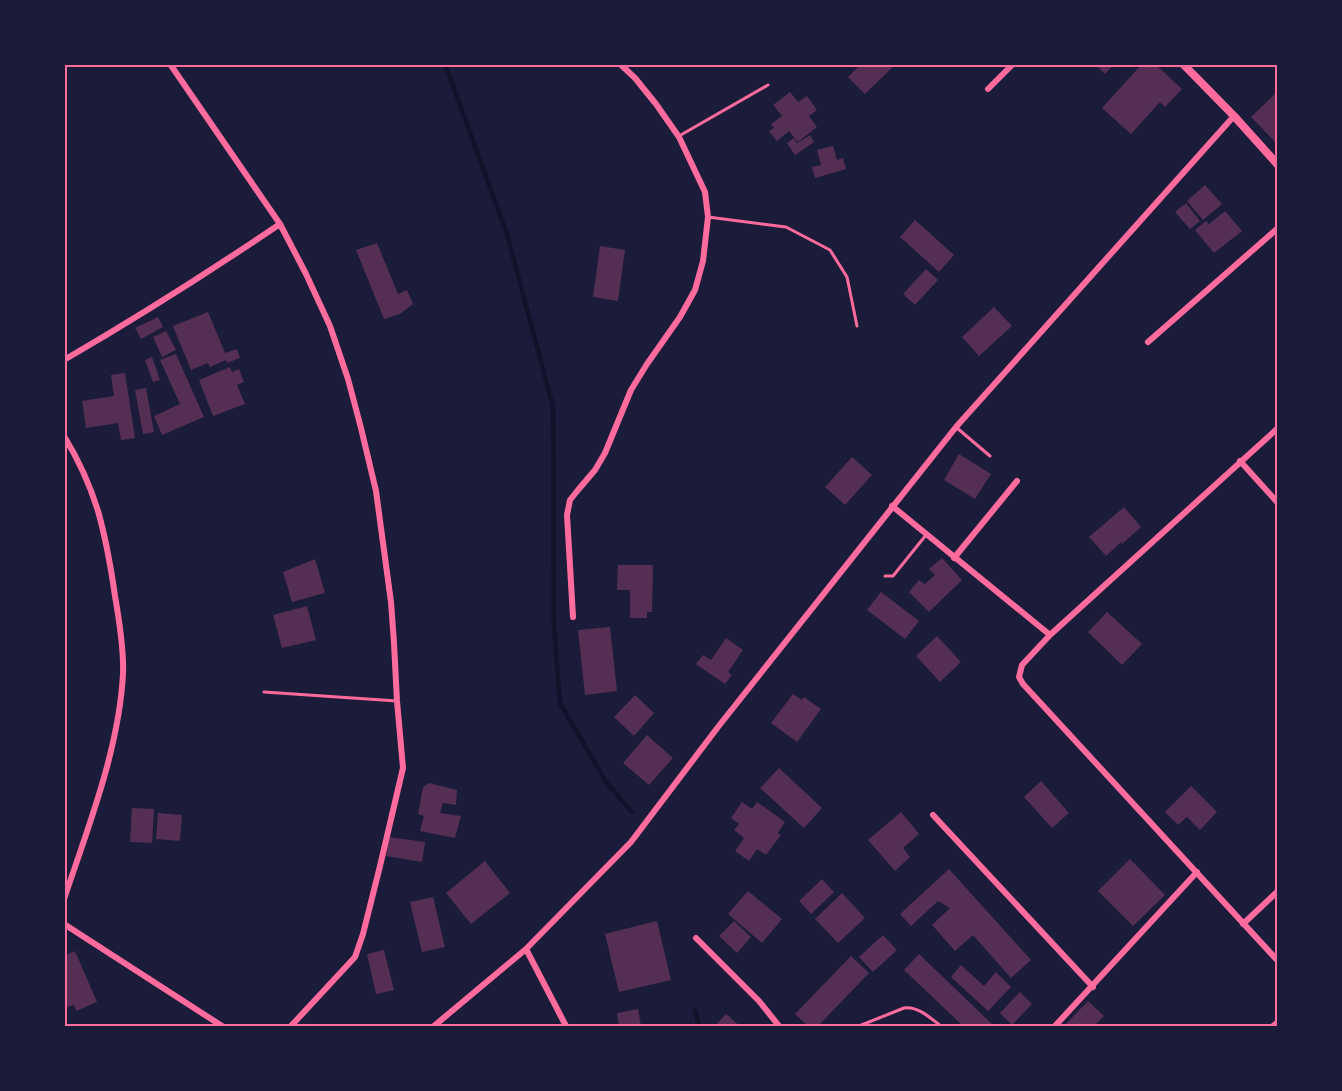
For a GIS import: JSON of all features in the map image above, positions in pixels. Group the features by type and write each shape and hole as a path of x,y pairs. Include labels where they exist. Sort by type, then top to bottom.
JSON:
{"street":[{"path":"170,64 280,224 330,326 348,379 376,491 391,602 403,768 363,933 355,957 291,1026"},
{"path":"573,617 567,514 570,501 600,462 631,390 646,364 680,317 695,290 703,261 708,217 705,192 679,137 635,78 620,64"},
{"path":"988,89 1013,64"},
{"path":"1184,64 1278,165"},
{"path":"434,1026 525,949 631,842 654,809 956,427 1234,116"},
{"path":"64,360 205,275 280,224"},
{"path":"1148,342 1278,228"},
{"path":"1278,428 1050,635 1022,665 1019,677 1278,961"},
{"path":"64,436 84,475 98,511 110,561 120,621 123,673 116,727 107,765 64,899"},
{"path":"1240,461 1278,503"},
{"path":"954,558 1017,481"},
{"path":"892,506 1050,635"},
{"path":"933,815 1093,987"},
{"path":"1055,1026 1197,872"},
{"path":"1244,924 1278,891"},
{"path":"64,924 222,1026"},
{"path":"696,939 759,1001 779,1026"},
{"path":"525,949 567,1026"},
{"path":"1273,1026 1278,1022"}],"lane":[{"path":"679,137 768,85"},
{"path":"708,217 786,227 830,250 847,277 856,326"},
{"path":"956,427 990,456"},
{"path":"885,576 893,576 926,535"},
{"path":"264,692 397,701"},
{"path":"859,1026 911,1007 941,1026"}],"building":[{"path":"861,64 896,64 865,94 848,77"},
{"path":"1095,64 1114,64 1105,74"},
{"path":"1142,64 1155,64 1182,89 1165,107 1160,102 1131,134 1102,108"},
{"path":"1278,91 1278,145 1251,117"},
{"path":"790,92 798,102 807,96 817,110 809,116 817,127 798,142 789,131 777,141 769,131 774,128 771,124 782,116 773,105"},
{"path":"810,135 814,142 795,155 787,143 794,138 796,144"},
{"path":"833,146 837,160 843,158 846,169 815,178 812,167 821,165 817,150"},
{"path":"1205,185 1222,204 1203,220 1187,201"},
{"path":"1186,203 1200,221 1190,229 1175,212"},
{"path":"1225,211 1242,231 1214,253 1195,230 1206,221 1209,224"},
{"path":"915,220 954,255 939,272 900,237"},
{"path":"377,243 398,294 407,290 413,304 400,314 384,319 356,250"},
{"path":"600,246 625,250 618,301 593,297"},
{"path":"926,269 938,280 915,305 903,294"},
{"path":"994,307 1012,326 979,356 962,337"},
{"path":"208,312 225,353 237,349 240,358 227,363 226,360 210,367 208,363 191,370 173,326"},
{"path":"158,317 163,327 141,339 135,328"},
{"path":"166,331 176,350 162,357 153,337"},
{"path":"176,354 204,417 162,435 154,416 180,404 160,360"},
{"path":"152,357 160,380 153,382 145,360"},
{"path":"230,367 232,372 239,369 244,382 237,385 245,404 213,416 199,380"},
{"path":"125,373 135,438 121,440 118,423 86,428 82,401 114,396 111,375"},
{"path":"146,388 154,432 143,434 135,390"},
{"path":"959,454 991,474 975,499 944,480"},
{"path":"852,457 872,475 845,505 825,487"},
{"path":"1124,507 1141,527 1106,556 1089,537"},
{"path":"942,558 962,580 929,612 909,592 919,580 925,584 935,575 929,569"},
{"path":"315,559 325,593 292,602 283,572"},
{"path":"618,565 653,565 652,612 647,612 647,618 630,618 630,590 617,590"},
{"path":"881,592 919,621 905,639 867,610"},
{"path":"307,606 316,640 282,648 273,615"},
{"path":"1107,612 1142,644 1122,665 1088,632"},
{"path":"610,627 617,691 585,695 578,630"},
{"path":"937,636 961,662 940,682 916,656"},
{"path":"726,638 743,650 728,672 732,675 725,684 696,664 703,655 711,660"},
{"path":"793,694 802,700 804,697 821,709 797,742 771,723"},
{"path":"635,695 654,713 634,736 614,717"},
{"path":"647,735 673,758 649,785 623,763"},
{"path":"779,768 822,808 804,828 760,788"},
{"path":"1041,781 1069,813 1052,828 1024,797"},
{"path":"429,783 457,790 456,805 443,803 440,813 461,816 455,838 420,831 424,816 418,814 423,787"},
{"path":"1191,786 1217,812 1200,830 1187,817 1178,825 1165,812"},
{"path":"742,802 752,809 757,802 785,822 778,833 781,835 766,855 757,849 749,861 735,851 744,838 734,830 739,824 731,818"},
{"path":"132,808 154,809 152,843 130,842"},
{"path":"901,812 919,834 903,848 910,857 895,871 868,840"},
{"path":"158,813 182,815 180,841 156,839"},
{"path":"389,837 425,842 422,862 386,856"},
{"path":"1130,859 1165,895 1133,926 1098,891"},
{"path":"485,861 510,893 471,924 446,893"},
{"path":"949,869 1031,960 1011,978 973,935 955,951 932,925 950,908 938,901 911,926 900,914"},
{"path":"822,879 834,892 811,914 799,901"},
{"path":"748,891 782,919 762,943 728,914"},
{"path":"842,893 865,918 838,943 815,919"},
{"path":"433,897 445,947 422,952 410,902"},
{"path":"657,921 671,980 619,992 605,934"},
{"path":"734,921 751,937 737,953 719,936"},
{"path":"883,935 897,950 873,972 859,957"},
{"path":"384,950 394,990 376,994 367,954"},
{"path":"75,951 97,1002 76,1011 74,1005 64,1008 64,956"},
{"path":"919,954 993,1025 963,1026 904,970"},
{"path":"851,956 869,973 818,1026 808,1026 795,1014"},
{"path":"961,965 984,986 996,972 1011,987 988,1011 951,977"},
{"path":"1020,992 1032,1004 1012,1025 1000,1013"},
{"path":"1088,1001 1104,1016 1094,1026 1064,1026"},
{"path":"638,1009 641,1026 619,1026 617,1013"},
{"path":"726,1014 740,1026 715,1026"}],"waterway":[{"path":"445,64 507,234 553,407 554,626 560,703 606,782 632,812"},
{"path":"695,1010 699,1026"}]}
